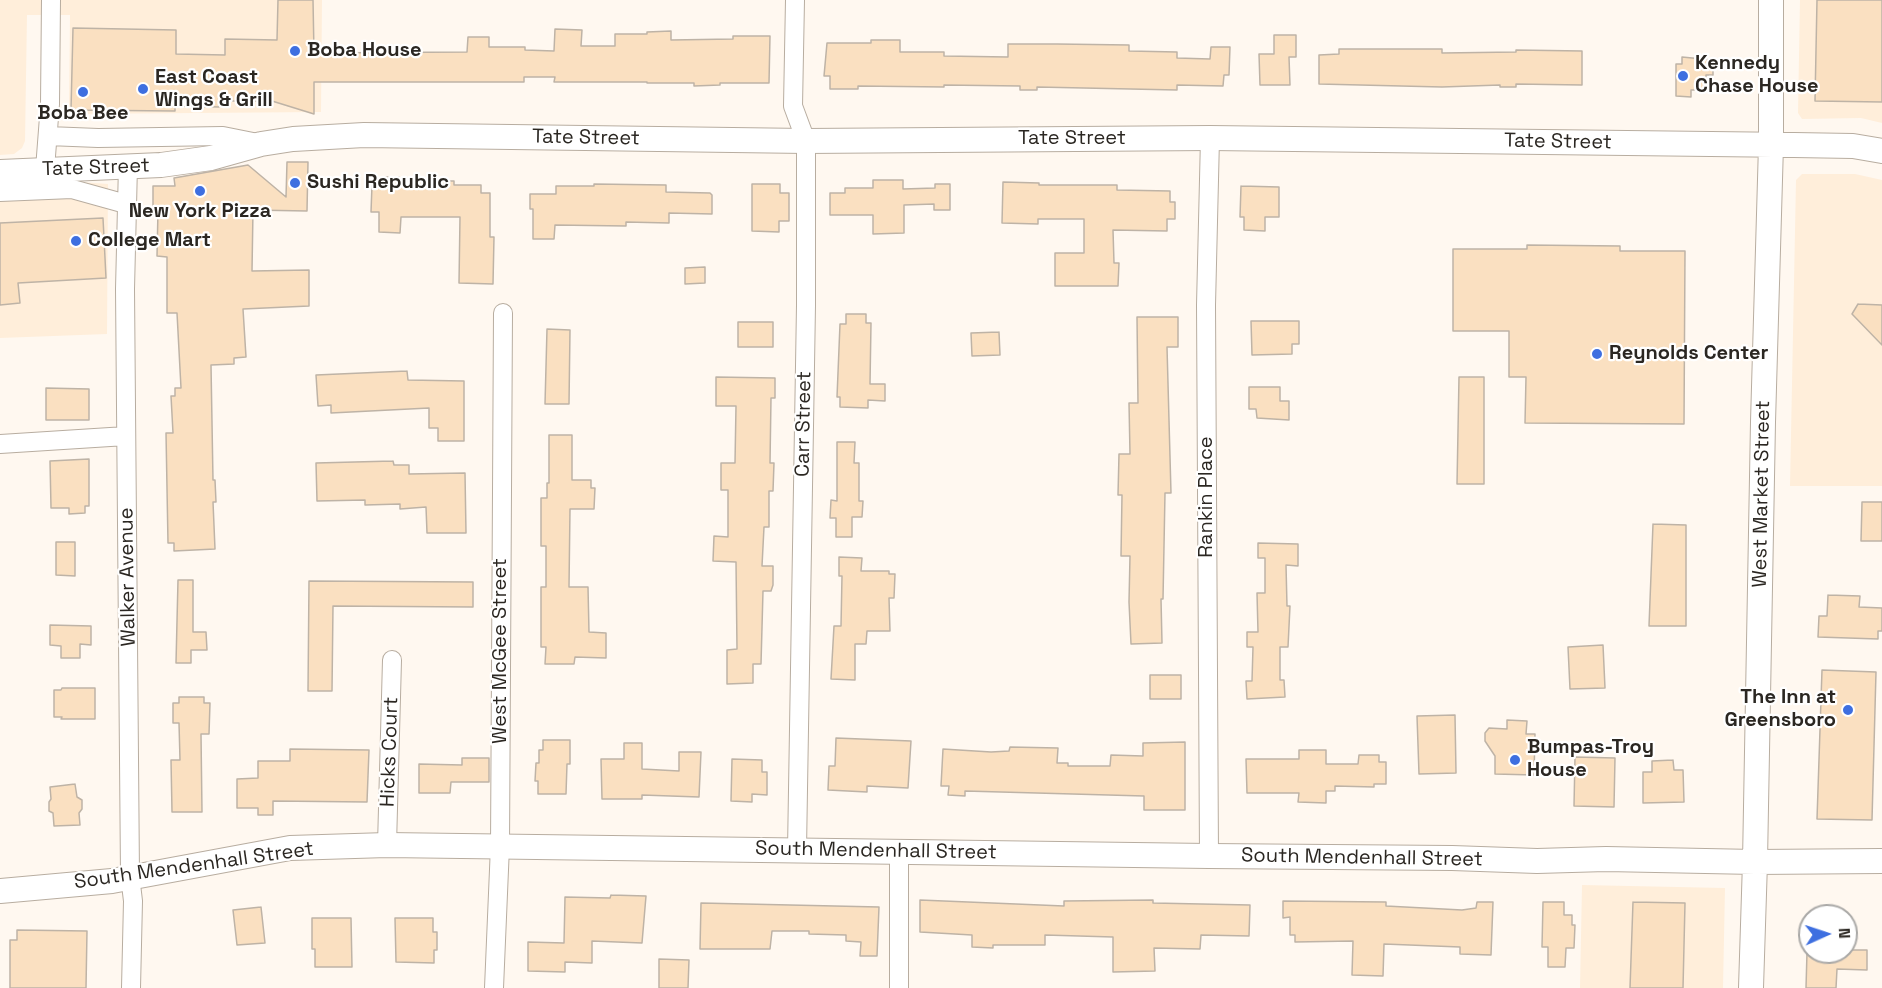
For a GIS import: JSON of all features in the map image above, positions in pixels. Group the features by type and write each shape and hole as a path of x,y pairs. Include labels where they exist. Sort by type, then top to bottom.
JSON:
{"street":[{"path":"45,169 48,136 51,0"},
{"name":"Carr Street","path":"795,0 794,106 806,141 797,850"},
{"name":"West Market Street","path":"1750,988 1755,862 1763,422 1771,145 1772,0"},
{"name":"Tate Street","path":"0,172 160,165 211,158 261,144 318,136 364,135 806,141 1210,138 1853,146 1882,151"},
{"name":"Tate Street","path":"48,136 109,138 223,136 261,144"},
{"name":"Rankin Place","path":"1209,856 1206,305 1210,138"},
{"name":"Walker Avenue","path":"128,165 126,436 130,876 133,901 131,988"},
{"name":"Tate Street","path":"0,192 72,189 126,204"},
{"name":"West McGee Street","path":"494,988 500,846 503,313"},
{"path":"0,444 126,436"},
{"name":"Hicks Court","path":"387,844 392,660"},
{"name":"South Mendenhall Street","path":"0,891 112,881 290,848 387,844 1209,856 1755,862 1882,861"},
{"path":"899,851 899,988"}],"shaded area":[{"path":"0,0 322,0 321,112 69,114 70,15 27,15 25,141 22,148 14,154 0,155"},
{"path":"1800,0 1882,0 1882,123 1861,118 1802,119 1798,113"},
{"path":"1802,174 1855,174 1882,180 1882,486 1790,486 1796,180"},
{"path":"80,182 108,184 107,334 0,338 0,185"},
{"path":"1582,885 1725,888 1723,988 1580,988"}],"building":[{"path":"278,0 313,0 314,53 467,52 468,37 489,37 489,47 525,47 525,50 554,51 555,29 582,30 581,46 615,46 615,34 647,34 647,32 671,31 671,40 770,36 769,83 720,83 720,85 694,86 694,83 554,82 555,77 524,77 524,82 314,82 314,114 272,101 219,101 219,107 175,106 175,111 71,110 73,28 176,30 176,54 225,55 225,39 277,40"},
{"path":"1817,0 1882,0 1882,102 1815,101"},
{"path":"1274,35 1296,35 1296,57 1289,57 1290,85 1260,85 1259,54 1274,54"},
{"path":"871,40 900,40 900,52 944,52 944,56 1008,57 1008,44 1057,44 1129,45 1129,51 1177,52 1177,58 1210,59 1211,47 1230,47 1229,75 1224,75 1223,86 1177,85 1177,90 1037,87 1037,90 1020,90 1020,86 944,85 944,87 858,86 858,89 830,89 830,76 824,76 827,43 871,43"},
{"path":"1339,49 1442,49 1442,53 1516,52 1516,50 1582,51 1582,85 1516,84 1516,87 1500,87 1500,85 1442,87 1319,84 1319,55 1339,54"},
{"name":"Kennedy Chase House","path":"1682,57 1713,60 1713,75 1706,75 1705,90 1691,90 1691,97 1676,96 1676,64 1682,64"},
{"path":"287,162 308,162 307,211 253,210 252,271 309,270 309,306 243,309 246,357 234,358 234,364 211,365 213,480 215,480 216,502 213,502 215,549 174,551 174,543 168,543 166,433 173,433 171,396 175,396 175,388 181,388 177,313 167,313 167,257 157,256 158,210 153,210 153,186 175,186 174,178 248,165 286,197"},
{"path":"383,177 399,177 398,181 454,181 454,185 481,185 481,193 490,193 490,237 494,237 493,284 459,283 460,217 401,217 400,233 379,232 379,212 371,212 372,185 383,185"},
{"path":"873,180 903,180 903,189 935,188 935,184 950,184 950,210 934,210 934,204 904,205 904,233 873,234 873,215 830,215 830,193 845,193 845,188 873,188"},
{"path":"1003,182 1039,183 1039,185 1117,185 1117,190 1170,191 1170,202 1175,202 1175,219 1167,219 1167,231 1113,230 1114,263 1119,263 1118,286 1055,286 1055,253 1084,253 1084,219 1038,219 1038,224 1002,223"},
{"path":"594,184 666,185 666,192 710,193 712,195 712,214 669,213 669,223 626,222 626,226 555,225 554,239 533,239 533,209 530,209 530,194 556,194 556,186 594,186"},
{"path":"752,184 780,184 780,193 789,193 789,221 779,221 779,232 752,231"},
{"path":"1241,186 1279,187 1279,217 1265,217 1265,231 1244,230 1244,217 1240,217"},
{"path":"103,218 106,278 18,283 20,303 0,305 0,223"},
{"name":"Reynolds Center","path":"1527,245 1620,246 1620,251 1685,251 1684,424 1525,423 1526,377 1509,377 1509,331 1453,331 1453,249 1527,249"},
{"path":"705,267 705,283 685,284 685,268"},
{"path":"1858,304 1882,305 1882,345 1852,314"},
{"path":"846,314 866,314 866,323 871,323 870,384 885,384 885,401 868,400 868,408 840,407 840,397 837,397 840,324 846,324"},
{"path":"1137,317 1178,317 1178,347 1167,347 1171,493 1165,493 1163,599 1161,599 1162,643 1131,644 1130,556 1121,556 1122,495 1118,495 1119,454 1130,454 1129,403 1138,403"},
{"path":"1251,321 1299,321 1299,344 1292,344 1292,354 1252,355"},
{"path":"738,322 773,322 773,347 738,347"},
{"path":"547,329 570,330 569,404 545,404"},
{"path":"999,332 1000,355 972,356 971,333"},
{"path":"407,371 408,380 464,381 464,441 438,441 438,428 429,428 429,408 331,413 331,405 318,406 316,375"},
{"path":"716,377 775,378 775,398 771,398 770,463 774,463 773,491 769,491 769,527 764,527 762,566 773,566 773,585 771,591 763,591 761,664 753,664 753,683 727,684 727,650 737,649 736,562 713,561 714,536 728,537 728,490 721,490 721,463 735,463 736,406 716,406"},
{"path":"1459,377 1484,377 1484,484 1457,484"},
{"path":"1249,387 1280,387 1280,401 1289,401 1289,420 1257,418 1256,409 1249,409"},
{"path":"46,388 89,389 89,420 46,420"},
{"path":"549,435 572,435 572,480 591,480 591,488 595,488 594,509 570,509 569,587 588,587 589,632 606,633 606,658 575,657 574,664 545,664 546,647 541,647 541,587 546,587 546,546 541,546 541,498 547,498 547,483 549,483"},
{"path":"837,442 855,442 854,463 859,463 859,501 863,501 862,517 852,517 852,537 836,537 836,518 830,518 831,500 837,501"},
{"path":"89,459 89,506 85,506 85,513 69,514 69,508 51,508 50,461"},
{"path":"393,461 394,465 409,465 409,474 465,473 466,533 427,533 426,507 400,509 400,504 365,505 365,500 317,501 316,463"},
{"path":"1862,502 1882,502 1882,541 1861,541"},
{"path":"1653,524 1686,525 1686,626 1649,626"},
{"path":"56,542 75,542 75,576 56,575"},
{"path":"1258,543 1298,544 1298,566 1286,565 1287,606 1290,606 1288,647 1280,647 1280,680 1284,680 1285,697 1247,699 1246,681 1252,681 1253,647 1247,647 1247,632 1258,632 1257,593 1265,593 1265,558 1258,558"},
{"path":"839,557 862,558 861,571 889,571 889,574 895,574 894,598 889,598 890,631 867,631 866,644 855,644 855,680 831,679 834,626 841,626 842,576 839,576"},
{"path":"178,580 193,580 193,632 206,632 207,650 191,650 191,663 176,663"},
{"path":"309,581 473,582 473,607 333,606 332,691 308,691"},
{"path":"1828,595 1860,596 1859,607 1882,608 1882,631 1878,631 1878,639 1818,637 1819,616 1827,616"},
{"path":"50,625 91,626 91,645 80,644 80,658 61,658 61,646 50,645"},
{"path":"1603,645 1605,688 1570,689 1568,647"},
{"name":"The Inn at Greensboro","path":"1822,670 1876,672 1872,820 1817,819"},
{"path":"1150,675 1181,675 1181,699 1150,699"},
{"path":"95,688 95,719 54,717 54,690"},
{"path":"179,697 204,697 204,703 210,703 209,734 201,734 202,812 172,812 171,760 180,760 179,723 173,723 173,703 179,703"},
{"path":"1455,715 1456,773 1419,774 1417,716"},
{"name":"Bumpas-Troy House","path":"1507,720 1527,721 1526,734 1535,734 1534,775 1495,774 1495,756 1485,741 1485,733 1489,728 1507,729"},
{"path":"836,738 911,741 908,788 867,786 867,792 828,790 829,766 835,766"},
{"path":"543,740 570,740 566,794 538,794 538,781 535,781 536,763 539,763 539,750 543,750"},
{"path":"1185,742 1185,810 1144,810 1144,796 965,791 965,796 948,795 949,786 941,786 943,749 991,752 1009,751 1010,747 1058,748 1057,763 1068,763 1068,766 1110,766 1111,755 1143,756 1143,743"},
{"path":"624,743 642,743 642,769 679,771 679,752 701,752 699,797 642,795 642,799 602,799 601,759 624,759"},
{"path":"290,749 369,750 367,802 273,801 273,815 258,815 258,808 237,808 237,779 258,778 258,761 290,761"},
{"path":"1299,750 1326,750 1326,764 1358,764 1359,755 1379,755 1379,762 1386,762 1386,784 1374,784 1374,787 1335,786 1335,791 1326,791 1326,803 1298,802 1299,793 1247,793 1246,759 1299,759"},
{"path":"1575,757 1615,758 1614,807 1574,806"},
{"path":"462,758 489,758 489,782 451,782 450,793 419,793 419,764 462,765"},
{"path":"732,759 762,760 762,772 767,772 767,795 752,794 752,802 731,801"},
{"path":"1673,760 1674,770 1683,770 1684,802 1643,803 1643,772 1652,772 1652,761"},
{"path":"75,784 77,797 82,800 82,809 79,813 80,825 54,826 53,813 49,811 50,787"},
{"path":"611,895 646,896 642,943 592,941 592,963 565,962 565,972 528,971 528,942 564,943 565,897 610,898"},
{"path":"920,900 1064,906 1064,901 1153,900 1153,903 1250,905 1249,936 1201,935 1200,949 1154,948 1155,971 1113,972 1113,937 1045,935 1045,945 972,947 972,935 920,932"},
{"path":"1283,901 1386,902 1386,906 1462,910 1476,908 1477,902 1493,902 1491,955 1460,954 1460,947 1384,944 1383,976 1352,975 1353,941 1295,942 1295,935 1290,935 1290,917 1283,918"},
{"path":"1543,902 1564,902 1564,915 1572,915 1572,925 1575,925 1574,948 1566,948 1565,967 1548,967 1548,947 1542,947"},
{"path":"1633,902 1685,903 1683,988 1630,988"},
{"path":"701,903 879,907 877,956 860,956 861,942 846,941 846,935 809,934 809,931 772,931 770,949 700,949"},
{"path":"261,907 265,943 237,945 233,910"},
{"path":"312,918 351,918 352,967 315,967 315,949 312,949"},
{"path":"395,918 433,918 433,932 437,932 434,963 396,962"},
{"path":"17,930 87,931 86,988 10,988 10,940 17,940"},
{"path":"1858,950 1867,950 1867,970 1837,969 1836,988 1806,988 1807,964 1858,964"},
{"path":"659,959 689,960 688,988 659,988"}],"place":[{"name":"Boba House","path":"295,51"},
{"name":"Kennedy Chase House","path":"1683,76"},
{"name":"East Coast Wings & Grill","path":"143,89"},
{"name":"Boba Bee","path":"83,92"},
{"name":"Sushi Republic","path":"295,183"},
{"name":"New York Pizza","path":"200,191"},
{"name":"College Mart","path":"76,241"},
{"name":"Reynolds Center","path":"1597,354"},
{"name":"The Inn at Greensboro","path":"1848,710"},
{"name":"Bumpas-Troy House","path":"1515,760"}]}
